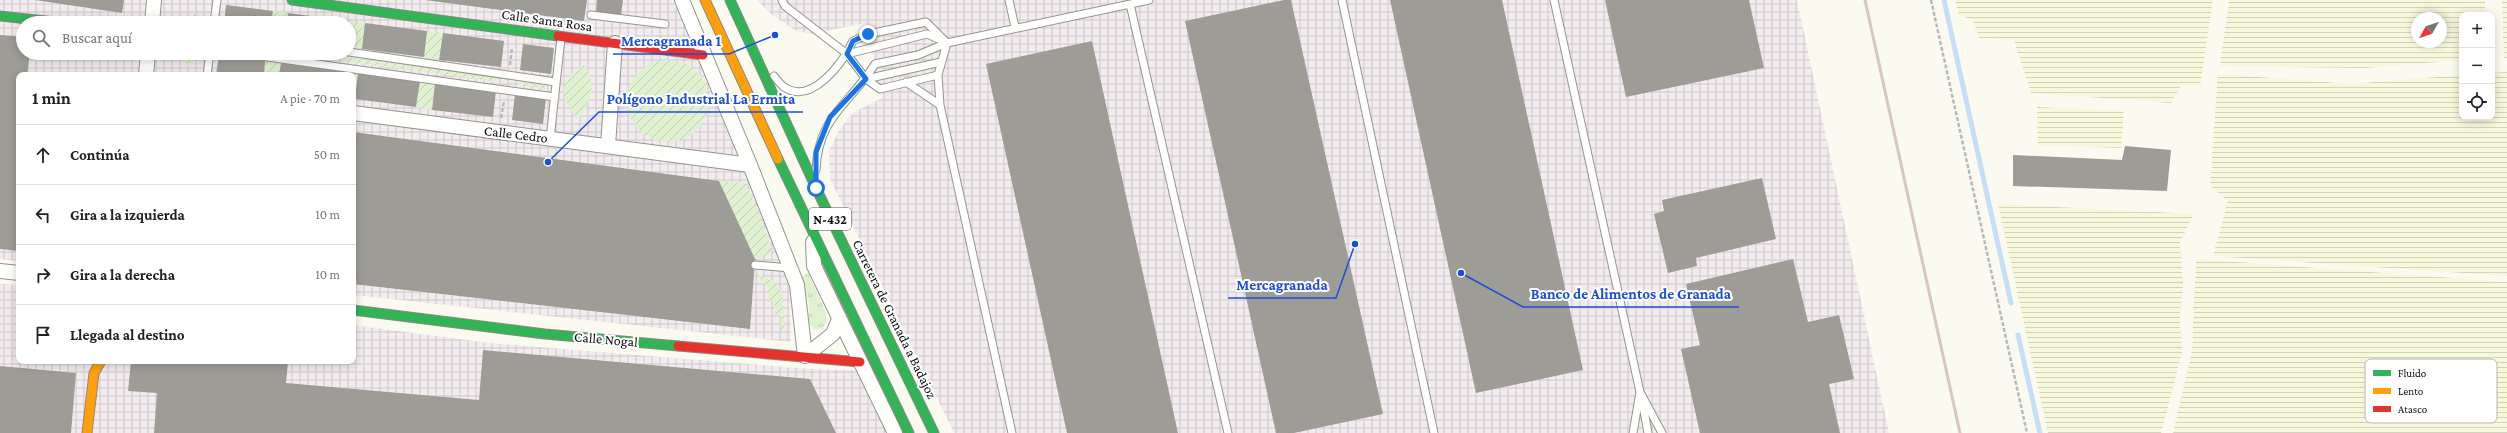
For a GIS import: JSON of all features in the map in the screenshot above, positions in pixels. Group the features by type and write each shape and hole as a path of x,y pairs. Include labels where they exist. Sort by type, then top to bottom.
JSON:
{"main road":[{"name":"Calle Santa Rosa","path":"292,0 703,55"},
{"name":"N-432","path":"705,0 813,234 909,433"},
{"name":"Carretera de Granada a Badajoz","path":"730,0 816,188 934,433"},
{"path":"0,16 16,18"},
{"name":"Calle Nogal","path":"356,310 546,334 805,356 825,361 860,362"},
{"path":"87,433 94,373 99,364"}],"street":[{"path":"153,16 154,0"},
{"path":"682,0 703,55 750,165 797,286 805,356"},
{"path":"608,146 614,43"},
{"path":"146,72 147,60"},
{"name":"Calle Cedro","path":"356,113 750,165"},
{"path":"813,234 814,266 895,433"},
{"path":"0,271 16,273"},
{"path":"805,356 833,334 839,319"}],"lane":[{"path":"215,16 217,0"},
{"path":"782,0 785,6 847,54 866,79 880,88 938,75"},
{"path":"1008,0 1015,27"},
{"path":"816,188 816,152 830,117 866,79 875,64 918,54 947,43 1015,27 1149,0"},
{"path":"1342,0 1434,433"},
{"path":"1554,0 1648,433"},
{"path":"1130,4 1228,433"},
{"path":"591,15 665,24"},
{"path":"756,58 785,88 800,92 820,85 847,54 853,41 868,34 926,22 947,43"},
{"path":"847,54 927,34 947,43"},
{"path":"550,139 562,36"},
{"path":"947,43 938,75 940,105 1012,433"},
{"path":"356,53 556,82"},
{"path":"207,72 209,60"},
{"path":"290,60 555,96"},
{"path":"866,79 941,62"},
{"path":"906,82 940,105"},
{"path":"755,265 790,268"},
{"path":"1633,433 1640,392"},
{"path":"1640,392 1662,433"}],"path":[{"path":"1931,0 2027,433"}],"shaded area":[{"path":"0,0 673,0 780,248 790,292 791,342 356,295 356,72 16,72 16,261 0,259"},
{"path":"757,0 1797,0 1889,433 954,433 830,179 829,151 840,128 854,112 882,98 866,23 812,34 796,31 772,15"},
{"path":"0,284 16,285 16,364 356,364 356,325 490,343 810,369 856,370 888,433 0,433"}],"green space":[{"path":"1955,0 2213,0 2200,86 2181,86 2171,103 2031,93 2014,40 1979,38 1973,20 1959,15"},
{"path":"2229,0 2485,0 2485,12 2459,12 2459,60 2364,68 2220,66"},
{"path":"2502,0 2507,0 2507,58 2504,58"},
{"path":"273,11 288,13 288,16 272,16"},
{"path":"197,12 199,16 192,16"},
{"path":"356,22 365,23 362,49 356,49"},
{"path":"427,31 443,33 439,60 424,57"},
{"path":"356,59 498,78 498,82 335,60 356,60"},
{"path":"184,60 196,60 189,67"},
{"path":"668,60 684,63 697,72 706,85 709,101 706,117 697,130 684,139 668,142 652,139 639,130 630,117 627,101 630,85 639,72 652,63"},
{"path":"265,61 281,63 280,72 264,72"},
{"path":"584,65 591,79 592,86 587,106 578,119 571,111 567,103 564,96 564,90 565,83 569,77"},
{"path":"2507,72 2507,276 2213,256 2228,201 2210,186 2218,74 2351,84 2459,75 2459,120 2495,120 2495,73"},
{"path":"356,73 358,73 356,90"},
{"path":"420,81 435,83 432,110 416,107"},
{"path":"518,82 547,86 546,89 518,85"},
{"path":"2037,107 2124,111 2121,148 2038,145"},
{"path":"719,181 746,183 763,223 772,251 768,256 755,259"},
{"path":"1998,204 2194,214 2180,242 2183,283 2180,315 2182,353 2161,433 2048,433"},
{"path":"2196,259 2507,282 2507,433 2173,433 2192,351"},
{"path":"756,273 776,282 782,292 785,327 781,332 781,316 774,314 775,302 768,300 768,289"},
{"path":"808,273 826,313 827,321 822,329 814,329 809,324 809,304 802,276"}],"building":[{"path":"35,0 124,0 122,13"},
{"path":"425,0 587,0 584,21"},
{"path":"597,0 623,0 621,15 596,12"},
{"path":"1284,0 1291,0 1383,414 1294,433 1276,433 1185,21"},
{"path":"1390,0 1502,0 1583,370 1476,393"},
{"path":"1605,0 1749,0 1764,68 1626,97"},
{"path":"226,5 273,11 272,16 225,16"},
{"path":"288,13 311,16 288,16"},
{"path":"365,23 427,31 424,57 362,49"},
{"path":"443,33 504,41 501,67 439,60"},
{"path":"0,35 16,36 16,60 29,60 27,72 16,72 16,251 0,249"},
{"path":"1092,41 1178,433 1067,433 986,64"},
{"path":"523,44 554,48 551,74 520,70"},
{"path":"218,60 265,61 264,72 216,72"},
{"path":"281,63 342,71 342,72 280,72"},
{"path":"358,73 420,81 416,107 356,99"},
{"path":"435,83 496,91 493,117 432,110"},
{"path":"515,94 546,98 543,124 512,120"},
{"path":"356,132 719,181 755,259 750,329 356,284"},
{"path":"2125,146 2171,150 2167,191 2013,186 2013,155 2122,160"},
{"path":"1762,178 1776,239 1696,258 1697,266 1668,273 1654,214 1664,211 1662,200"},
{"path":"1793,259 1808,322 1839,315 1854,379 1829,384 1840,433 1700,433 1681,349 1700,345 1686,284"},
{"path":"483,350 810,379 836,433 154,433 157,393 128,391 131,364 288,364 286,383 479,400"},
{"path":"0,366 76,373 71,433 0,433"}],"waterway":[{"path":"1944,0 2011,303"},
{"path":"2018,335 2040,433"}],"railway":[{"path":"1865,0 1960,433"}],"traffic: fast":[{"path":"292,0 558,36"},
{"path":"730,0 816,188 934,433"},
{"path":"0,16 16,18"},
{"path":"778,159 909,433"},
{"path":"356,310 545,334 678,346"}],"traffic: slow":[{"path":"705,0 778,159"},
{"path":"87,433 94,373 99,364"}],"traffic: jam":[{"path":"558,36 703,55"},
{"path":"678,346 860,362"}],"place":[{"name":"Mercagranada 1","path":"775,35"},
{"name":"Polígono Industrial La Ermita","path":"548,162"},
{"name":"Mercagranada","path":"1355,244"},
{"name":"Banco de Alimentos de Granada","path":"1461,273"}],"route":[{"path":"816,188 816,152 830,117 866,79 847,54 853,41 868,34"}]}
